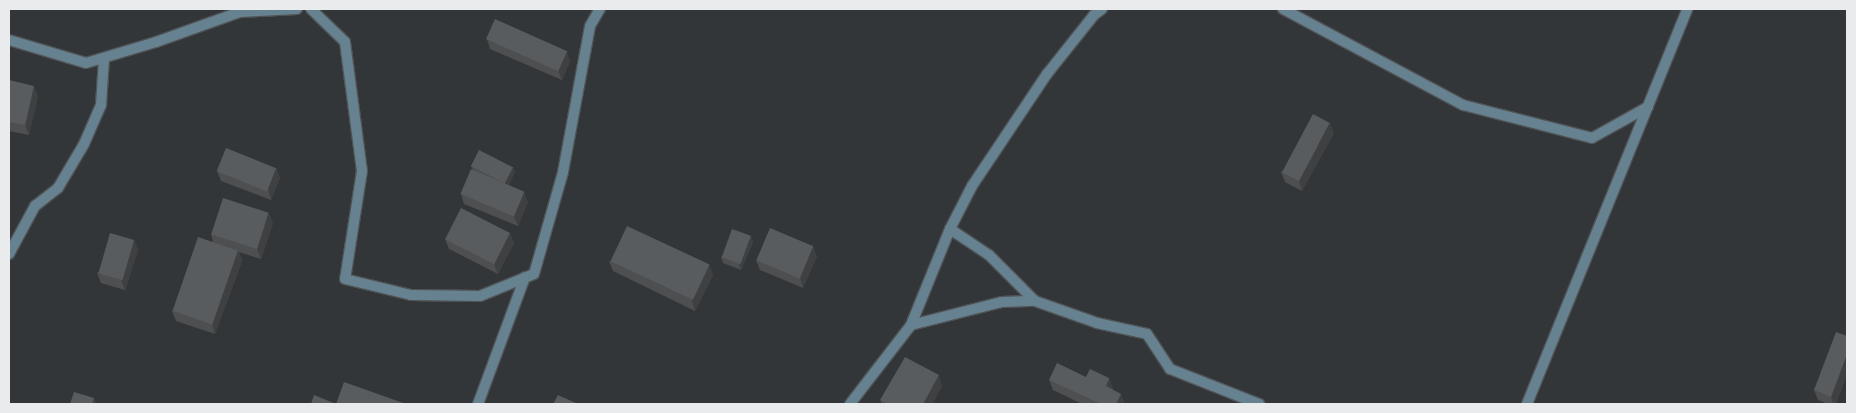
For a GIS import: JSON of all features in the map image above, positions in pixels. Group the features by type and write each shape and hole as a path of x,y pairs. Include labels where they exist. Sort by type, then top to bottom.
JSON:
{"street":[{"path":"9,40 86,63 156,42 240,12 297,9"},
{"path":"310,9 345,42 362,171 345,279 411,295 480,296 534,274 563,172 590,26 600,9"},
{"path":"850,404 911,325 950,229 972,186 1047,74 1094,15 1102,9"},
{"path":"1283,9 1463,105 1592,138 1648,107"},
{"path":"1527,404 1688,9"},
{"path":"9,254 35,206 58,188 84,144 101,105 104,58"},
{"path":"950,229 989,255 1035,301"},
{"path":"478,404 525,277"},
{"path":"911,325 1002,302 1035,301 1097,324 1147,334 1170,369 1259,404"}],"building":[{"path":"495,19 567,51 558,71 486,39"},
{"path":"9,80 34,86 25,125 9,122"},
{"path":"1313,114 1330,123 1299,181 1282,172"},
{"path":"226,148 276,168 267,191 217,171"},
{"path":"479,150 513,167 505,183 471,166"},
{"path":"471,169 524,192 514,217 460,194"},
{"path":"223,198 269,213 257,249 211,234"},
{"path":"461,208 510,233 494,264 445,239"},
{"path":"627,226 709,264 693,300 611,261"},
{"path":"770,228 813,246 800,279 756,260"},
{"path":"732,229 751,236 741,264 722,257"},
{"path":"110,233 134,240 122,280 98,273"},
{"path":"198,237 238,251 212,324 173,311"},
{"path":"1836,332 1847,336 1847,354 1831,397 1814,390"},
{"path":"905,357 939,375 923,404 888,404 880,400"},
{"path":"1057,363 1086,377 1090,369 1109,378 1106,386 1121,394 1116,404 1101,404 1049,380"},
{"path":"344,382 406,404 336,404"},
{"path":"74,392 94,398 92,404 70,404"},
{"path":"314,395 336,404 311,404"},
{"path":"558,395 578,404 553,404"}]}
